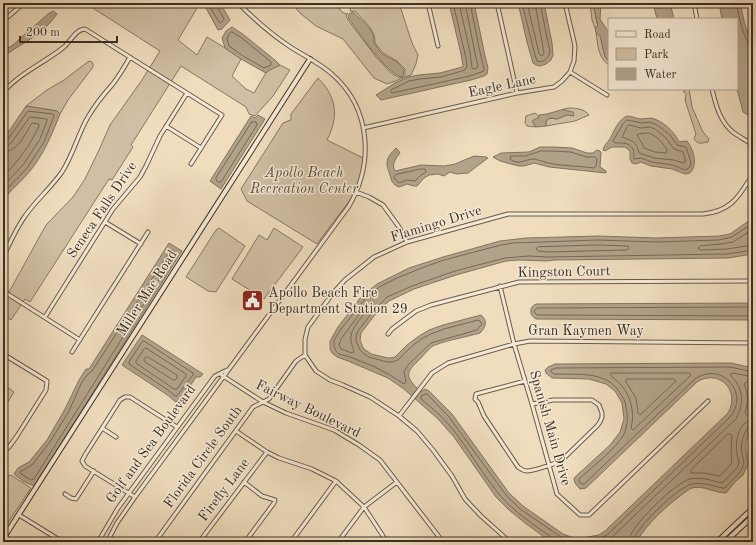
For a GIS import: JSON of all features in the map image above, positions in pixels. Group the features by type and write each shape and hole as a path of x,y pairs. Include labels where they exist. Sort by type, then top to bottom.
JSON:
{"street":[{"path":"3,22 24,3"},
{"name":"Golf and Sea Boulevard","path":"107,542 117,523 135,497 349,206 363,172 366,144 363,128 358,110 344,87 327,70 269,32 238,3"},
{"path":"428,3 438,46"},
{"path":"498,3 517,93"},
{"path":"565,3 575,46 574,61 570,72 606,95"},
{"path":"694,3 697,18"},
{"path":"3,92 21,76 64,46 82,29 85,29 222,116 191,164"},
{"path":"3,257 23,219 53,184 62,171 90,113 97,102 113,84 130,57"},
{"name":"Miller Mac Road","path":"3,540 310,59"},
{"name":"Eagle Lane","path":"363,128 517,93 554,87 570,72"},
{"path":"712,90 716,109 725,124 734,133 753,145"},
{"name":"Seneca Falls Drive","path":"45,317 113,209 140,177 160,136 187,93"},
{"path":"166,126 201,148"},
{"name":"Flamingo Drive","path":"305,355 305,339 308,327 333,293 345,280 374,257 407,242 508,214 713,213 731,205 753,174"},
{"path":"356,192 383,205 399,227 407,242"},
{"path":"106,222 141,244"},
{"path":"72,352 148,232"},
{"name":"Kingston Court","path":"388,334 416,311 431,305 520,282 753,281"},
{"name":"Spanish Main Drive","path":"500,286 514,344 557,494 580,515 589,515 708,401"},
{"path":"3,291 80,340"},
{"name":"Gran Kaymen Way","path":"399,416 432,373 448,363 514,344 530,341 753,343"},
{"path":"3,354 46,381 46,390 17,436 9,447 3,452"},
{"path":"305,355 316,371 330,380 343,384 370,397 399,416 417,431 452,476 465,498 481,516 510,542"},
{"name":"Florida Circle South","path":"155,542 253,407 269,399 296,361 305,355"},
{"name":"Golf and Sea Boulevard","path":"98,542 128,493 215,376 230,367"},
{"name":"Fairway Boulevard","path":"220,374 263,402 286,413 334,430 380,460 443,542"},
{"path":"525,381 476,394 475,399 478,402 484,416 522,470 527,471 561,461 597,426 602,418 601,409 592,400 553,400 532,404"},
{"path":"135,497 85,466 82,461 85,456 120,400 125,397 130,397 177,427"},
{"path":"102,428 116,437"},
{"path":"236,431 267,452 279,458 312,469 336,481 364,507 386,541"},
{"name":"Firefly Lane","path":"199,542 267,452"},
{"path":"65,494 76,499 94,471"},
{"path":"291,542 336,481"},
{"path":"244,482 262,496 275,500 245,542"},
{"path":"338,542 364,507 397,482"},
{"path":"717,542 753,508"},
{"path":"18,515 58,541 64,542"},
{"path":"724,535 728,541 753,516"}],"green space":[{"path":"85,3 200,3 178,40 197,55 207,37 225,48 241,59 232,76 246,89 254,93 267,71 280,65 290,70 273,96 255,116 249,114 246,107 181,66 131,145 133,147 112,180 109,179 30,302 25,299 11,320 3,315 3,303 46,225 73,197 85,179 110,125 142,80 160,51"},
{"path":"291,3 335,3 342,12 346,14 348,13 346,16 348,20 376,57 391,73 402,78 405,76 405,69 397,61 383,53 375,43 374,34 369,26 356,12 350,11 350,3 395,3 401,9 412,43 418,55 411,75 387,84 374,78 343,39 316,26 301,14"},
{"path":"590,3 593,3 598,27 595,28 592,20"},
{"path":"596,33 600,35 608,64 603,59 598,47"},
{"path":"89,61 92,62 93,67 68,100 60,114 57,111 26,106 47,90 64,80"},
{"name":"Apollo Beach Recreation Center","path":"318,78 329,92 334,108 333,123 327,140 365,159 356,192 317,244 247,201 241,189 283,123 291,120 291,114"},
{"path":"689,90 692,107 703,132 709,139 708,142 699,143 694,139 696,134 685,100 686,94 683,91"},
{"path":"569,108 583,110 589,115 575,121 546,126 546,121 550,118 557,119 567,115 564,109"},
{"path":"535,113 539,116 533,123 536,127 527,126 525,123 526,116"},
{"path":"219,228 245,246 216,292 208,291 186,277 216,230"},
{"path":"274,228 303,247 264,299 232,279 259,235 267,240"},
{"path":"4,385 14,392 3,410 3,387"},
{"path":"11,475 31,488 3,530 3,478"}],"water":[{"path":"205,3 220,3 230,20 222,29 218,30 206,8"},
{"path":"449,3 474,3 488,68 487,74 471,80 381,100 376,95 408,77 440,73 463,66"},
{"path":"518,3 544,3 553,55 551,60 546,64 540,66 533,63"},
{"path":"593,3 601,3 600,19 608,31 608,61 605,57 600,36 596,33 595,28 598,26"},
{"path":"653,3 670,3 674,18 657,18"},
{"path":"719,3 740,3 746,28 750,38 753,41 753,118 743,112 737,90 738,18 722,18"},
{"path":"53,11 57,14 47,26 37,35 3,57 3,48 10,47"},
{"path":"350,13 354,13 368,27 373,34 374,43 382,54 397,62 404,70 402,77 388,68 373,52 349,19 348,16"},
{"path":"232,27 280,65 266,73 225,48 222,38 226,31"},
{"path":"26,106 57,111 60,114 44,151 30,171 3,201 3,140"},
{"path":"564,109 573,112 574,116 567,115 557,119 550,118 546,121 546,126 536,127 532,121 539,117 539,115"},
{"path":"258,115 265,119 221,189 210,181 251,116 255,118"},
{"path":"627,116 640,119 655,119 668,127 679,142 687,141 692,149 694,157 694,166 690,173 685,174 672,169 651,166 641,162 636,164 632,163 630,159 630,151 625,147 612,147 605,151 603,150 619,123"},
{"path":"540,147 572,148 587,153 593,153 597,150 600,151 600,167 606,171 606,173 549,167 534,163 519,166 500,161 493,157 501,153 529,152"},
{"path":"396,148 400,153 394,164 395,171 421,165 444,166 455,164 474,156 488,158 468,173 456,174 450,172 444,176 438,174 429,175 417,186 407,184 399,187 392,181 387,163 388,158"},
{"path":"753,218 753,254 728,258 506,261 414,289 389,301 374,316 361,333 360,340 363,348 371,354 391,358 395,357 407,345 429,330 481,315 485,320 485,324 480,333 433,346 409,371 409,378 421,392 425,389 429,391 452,414 509,493 523,506 563,534 574,538 599,535 605,531 728,413 732,397 726,384 720,380 705,378 697,382 586,488 580,489 575,483 574,478 610,445 620,432 624,419 622,403 615,391 606,384 589,379 552,378 546,373 545,370 548,367 555,364 731,363 753,368 753,427 746,442 748,464 743,475 726,493 696,487 690,489 677,498 658,515 636,542 551,542 509,510 496,497 454,437 438,419 404,389 388,378 337,357 330,349 330,341 338,327 362,296 377,284 409,268 443,257 500,241 526,238 598,236 656,238 719,236 730,234"},
{"path":"169,243 182,251 34,486 23,481 14,474 18,468 29,462 47,440 65,409 79,380 86,369 89,369"},
{"path":"753,303 753,320 536,319 531,313 532,307 536,304"},
{"path":"142,335 203,374 200,377 196,377 184,395 176,402 122,365"}],"place":[{"name":"Apollo Beach Fire Department Station 29","path":"252,301"}]}
